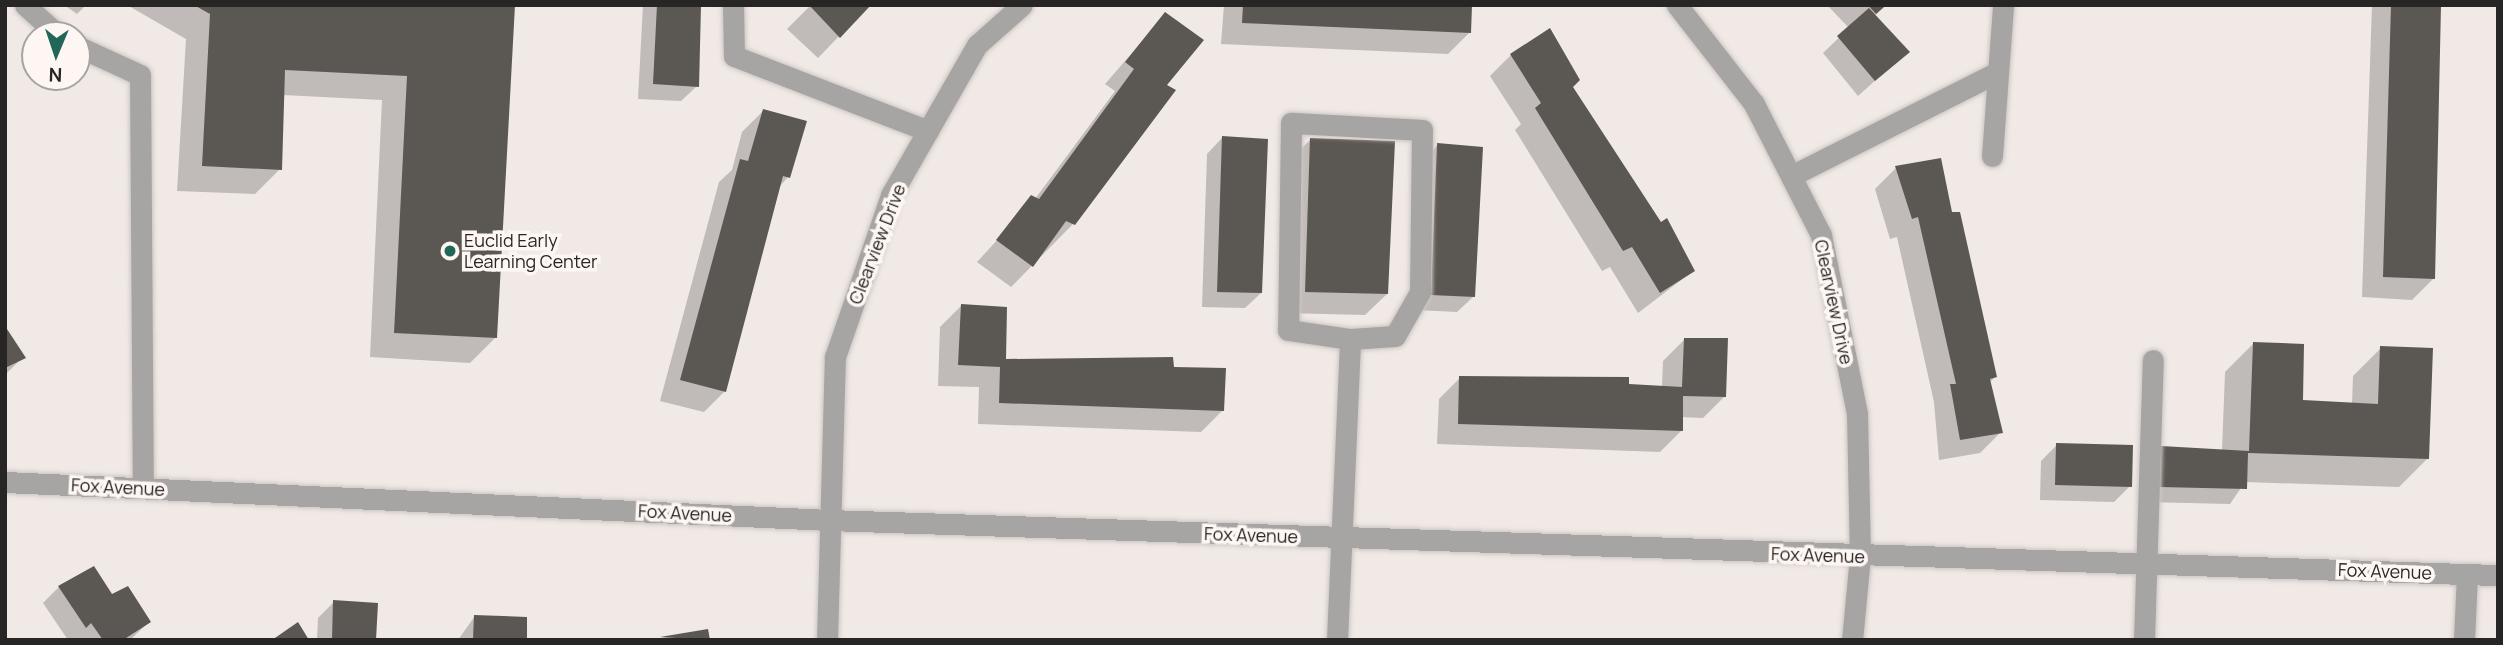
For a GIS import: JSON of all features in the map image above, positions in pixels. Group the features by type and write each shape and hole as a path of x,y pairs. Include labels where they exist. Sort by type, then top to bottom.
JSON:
{"street":[{"path":"25,5 43,21"},
{"path":"733,5 734,56 928,131"},
{"name":"Clearview Drive","path":"827,640 828,520 835,357 891,195 977,45 1022,5"},
{"name":"Clearview Drive","path":"1678,5 1754,104 1821,235 1857,413 1860,556 1852,640"},
{"path":"1992,156 2003,5"},
{"path":"91,52 140,75 143,488"},
{"path":"1791,176 1996,73"},
{"path":"1291,123 1422,130 1420,292 1395,336 1350,339 1288,330 1291,123"},
{"path":"1337,640 1339,538 1350,339"},
{"path":"2144,640 2153,360"},
{"name":"Fox Avenue","path":"5,482 828,520 2498,575"},
{"path":"2464,640 2467,574"}],"building":[{"name":"Euclid Early Learning Center","path":"194,5 515,5 497,338 394,333 407,76 285,70 282,170 202,166 210,14"},
{"path":"657,5 701,5 699,87 653,84"},
{"path":"809,5 871,5 840,38"},
{"path":"1243,5 1472,5 1471,33 1242,23"},
{"path":"1868,5 1886,5 1876,14"},
{"path":"2391,5 2441,5 2435,279 2383,277"},
{"path":"1869,8 1910,52 1875,81 1837,36"},
{"path":"1165,12 1204,40 1167,85 1176,90 1075,225 1066,221 1033,267 996,240 1031,195 1039,199 1134,69 1125,62"},
{"path":"1550,28 1580,80 1573,87 1661,222 1667,218 1695,271 1660,293 1632,247 1623,251 1535,108 1541,103 1510,54"},
{"path":"763,109 807,121 790,178 783,176 726,392 680,380 740,159 748,161"},
{"path":"1222,136 1268,139 1262,293 1217,292"},
{"path":"1310,138 1395,141 1388,294 1305,292"},
{"path":"1437,143 1483,147 1475,297 1431,295"},
{"path":"1941,158 1952,212 1960,212 1997,377 1990,379 2003,433 1960,440 1950,384 1956,384 1918,217 1912,219 1895,166"},
{"path":"961,304 1007,307 1006,359 1173,357 1174,367 1226,368 1224,411 999,403 1000,367 958,365"},
{"path":"5,326 26,358 5,368"},
{"path":"1684,338 1728,338 1726,397 1683,396 1683,431 1458,424 1459,376 1629,377 1629,384 1682,387"},
{"path":"2253,342 2304,344 2303,400 2378,404 2380,346 2433,348 2429,459 2248,453 2247,489 2160,487 2161,446 2249,451"},
{"path":"2056,443 2133,445 2132,487 2055,485"},
{"path":"94,566 112,594 128,586 151,622 123,640 103,640 91,623 86,628 58,586"},
{"path":"333,600 378,603 376,640 332,640"},
{"path":"474,615 527,617 527,640 473,640"},
{"path":"298,622 309,640 272,640"},
{"path":"708,629 710,640 660,637"}],"place":[{"name":"Euclid Early Learning Center","path":"450,251"}]}
